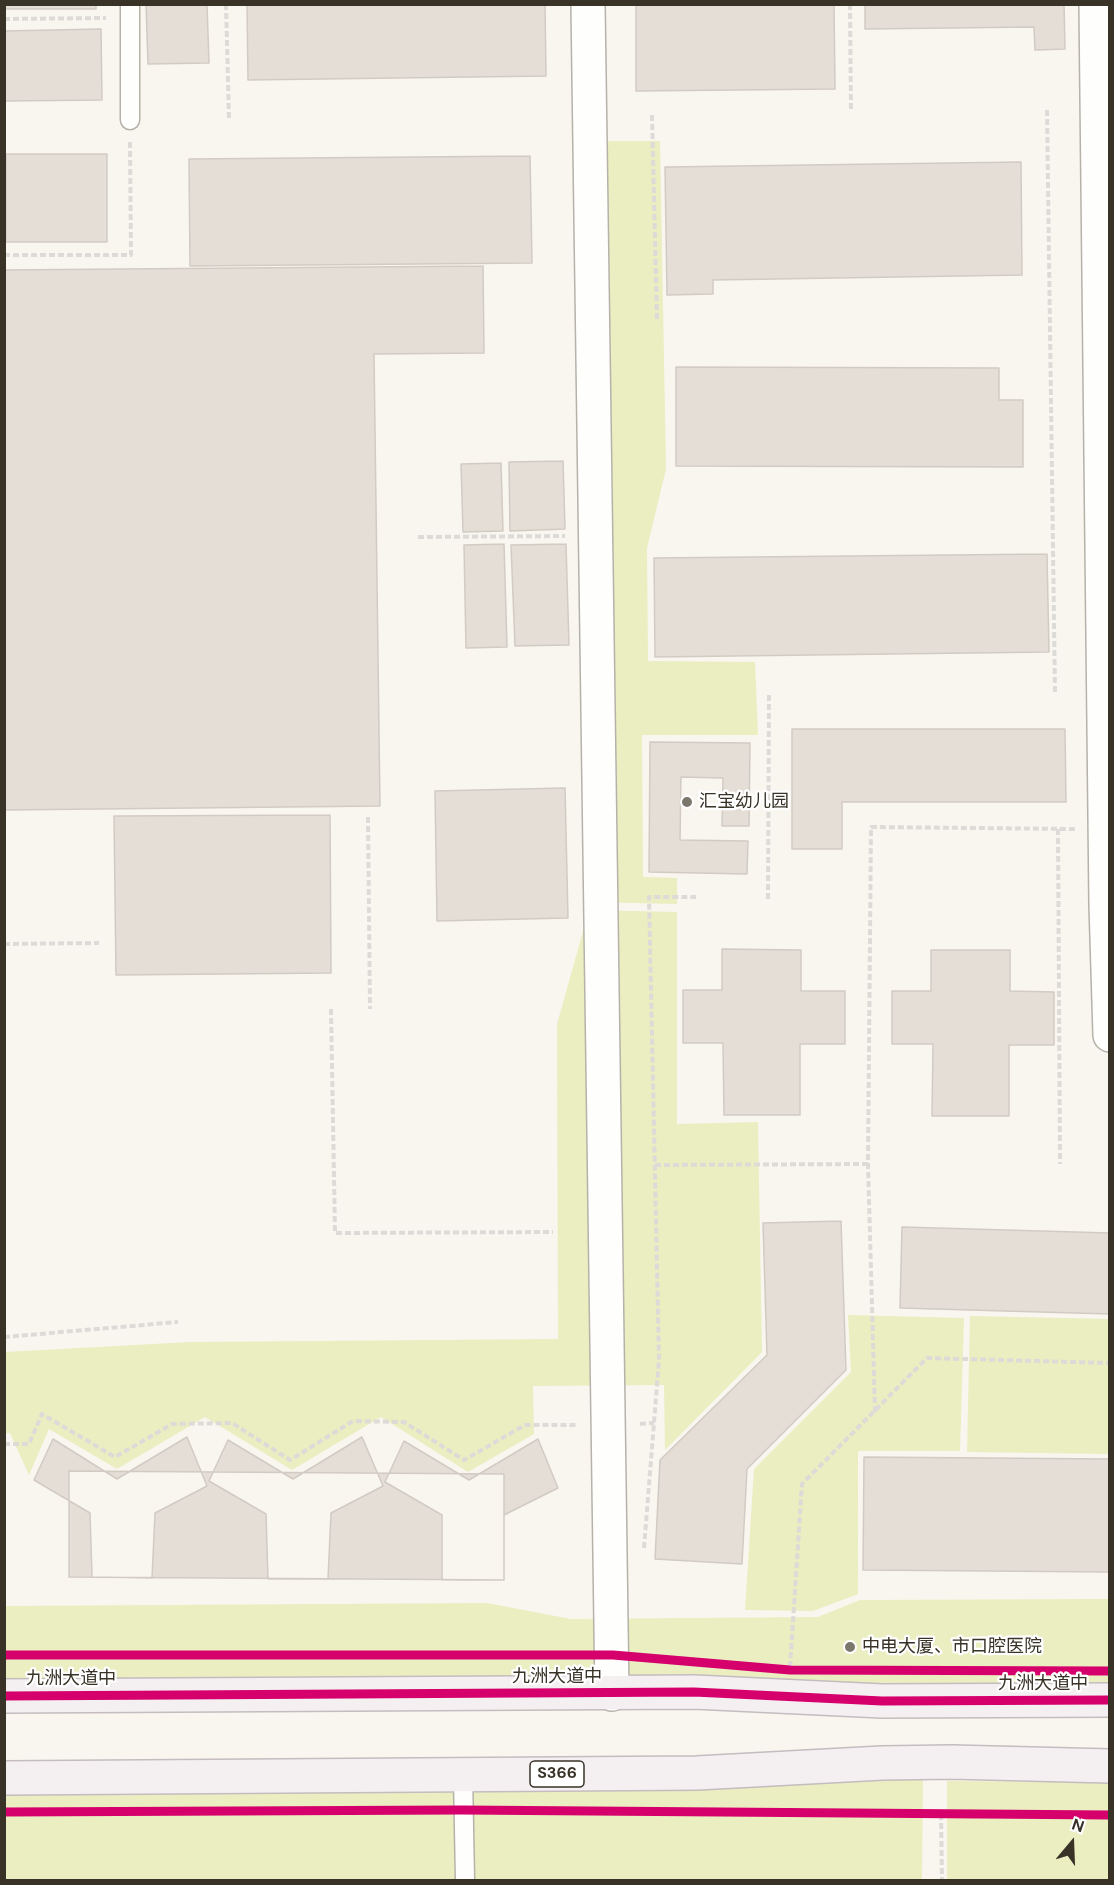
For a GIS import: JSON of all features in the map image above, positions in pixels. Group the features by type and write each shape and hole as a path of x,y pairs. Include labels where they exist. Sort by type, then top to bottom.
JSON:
{"main road":[{"name":"九洲大道中","path":"4,1696 694,1692 882,1701 1110,1700"},
{"name":"S366","path":"4,1778 697,1773 882,1763 952,1762 1110,1766"}],"street":[{"path":"588,4 612,1694"},
{"path":"1096,4 1105,829 1110,1035"}],"lane":[{"path":"130,11 130,120"},
{"path":"463,1775 465,1881"}],"path":[{"path":"226,4 229,119"},
{"path":"850,4 851,112"},
{"path":"4,19 130,11"},
{"path":"1047,110 1054,694"},
{"path":"652,115 657,320"},
{"path":"4,255 131,255 130,120"},
{"path":"418,537 596,536"},
{"path":"768,899 769,695"},
{"path":"368,817 370,1009"},
{"path":"875,1412 868,1164 871,827 1105,829"},
{"path":"1058,829 1060,1164"},
{"path":"644,1551 659,1360 649,897 696,897"},
{"path":"4,944 99,943"},
{"path":"331,1009 335,1233 553,1232"},
{"path":"655,1165 868,1164"},
{"path":"4,1337 178,1322"},
{"path":"789,1670 802,1484 927,1358 1110,1363"},
{"path":"4,1444 29,1444 42,1414 115,1457 172,1424 232,1423 290,1460 353,1421 404,1422 464,1460 525,1425 654,1424"},
{"path":"778,1669 801,1670"},
{"path":"929,1814 952,1814"},
{"path":"941,1814 942,1881"}],"green space":[{"path":"585,141 660,141 666,469 647,548 648,661 755,662 758,735 642,735 643,877 677,878 677,904 590,902"},
{"path":"589,910 677,912 677,1124 758,1122 762,1352 665,1450 664,1385 533,1386 534,1434 468,1472 381,1417 292,1470 205,1417 117,1469 49,1429 29,1475 10,1433 5,1433 5,1352 190,1342 558,1339 557,1024"},
{"path":"848,1315 964,1318 960,1451 858,1451 858,1594 813,1611 745,1610 754,1469 851,1372"},
{"path":"970,1316 1109,1319 1109,1454 967,1452"},
{"path":"1109,1599 1109,1698 5,1707 4,1606 487,1603 571,1619 818,1617 860,1600"},
{"path":"4,1779 923,1779 922,1880 5,1880"},
{"path":"947,1781 1109,1782 1109,1880 947,1880"}],"building":[{"path":"4,4 96,4 96,9 4,9"},
{"path":"146,4 207,4 209,63 148,64"},
{"path":"247,4 545,4 546,76 248,80"},
{"path":"636,4 834,4 835,89 636,91"},
{"path":"865,4 1064,4 1065,49 1035,50 1034,27 865,29"},
{"path":"101,29 102,100 4,101 4,31"},
{"path":"6,154 107,154 107,242 6,242"},
{"path":"530,156 532,263 190,266 189,159"},
{"path":"1021,162 1022,275 713,280 713,294 667,295 665,167"},
{"path":"483,266 484,353 374,354 380,806 4,810 4,270"},
{"path":"676,367 999,368 999,400 1023,400 1023,467 676,466"},
{"path":"563,461 565,529 510,531 509,462"},
{"path":"501,463 503,531 463,532 461,464"},
{"path":"504,544 507,647 466,648 464,545"},
{"path":"566,544 569,645 515,646 511,545"},
{"path":"1047,554 1049,652 655,657 654,558"},
{"path":"792,729 1065,729 1066,802 842,802 842,849 792,849"},
{"path":"650,742 750,743 749,826 722,826 723,778 681,777 680,840 748,841 747,874 649,872"},
{"path":"565,788 568,918 437,921 435,791"},
{"path":"330,815 331,973 116,975 114,816"},
{"path":"722,949 801,950 801,991 845,991 845,1044 800,1044 800,1115 724,1115 723,1043 683,1043 683,990 722,990"},
{"path":"931,950 1010,950 1010,991 1054,992 1054,1045 1009,1045 1009,1116 932,1116 933,1044 892,1044 892,991 931,991"},
{"path":"841,1221 846,1370 747,1469 742,1564 655,1559 660,1460 767,1355 763,1223"},
{"path":"902,1227 1110,1233 1110,1314 900,1308"},
{"path":"187,1437 207,1486 155,1513 152,1578 92,1577 90,1513 34,1480 53,1439 117,1479"},
{"path":"362,1437 383,1486 331,1513 328,1579 268,1579 266,1514 209,1481 228,1440 293,1479"},
{"path":"538,1439 558,1488 504,1515 504,1580 442,1580 442,1515 385,1482 404,1441 469,1480"},
{"path":"864,1457 1110,1459 1110,1572 863,1570"},
{"path":"69,1471 504,1474 504,1580 69,1577"}],"cycle path":[{"path":"4,1655 613,1655 790,1670 1110,1671"},
{"path":"4,1696 694,1692 882,1701 1110,1700"},
{"path":"4,1812 462,1810 1110,1815"}],"place":[{"name":"汇宝幼儿园","path":"687,802"},
{"name":"中电大厦、市口腔医院","path":"850,1647"}]}
